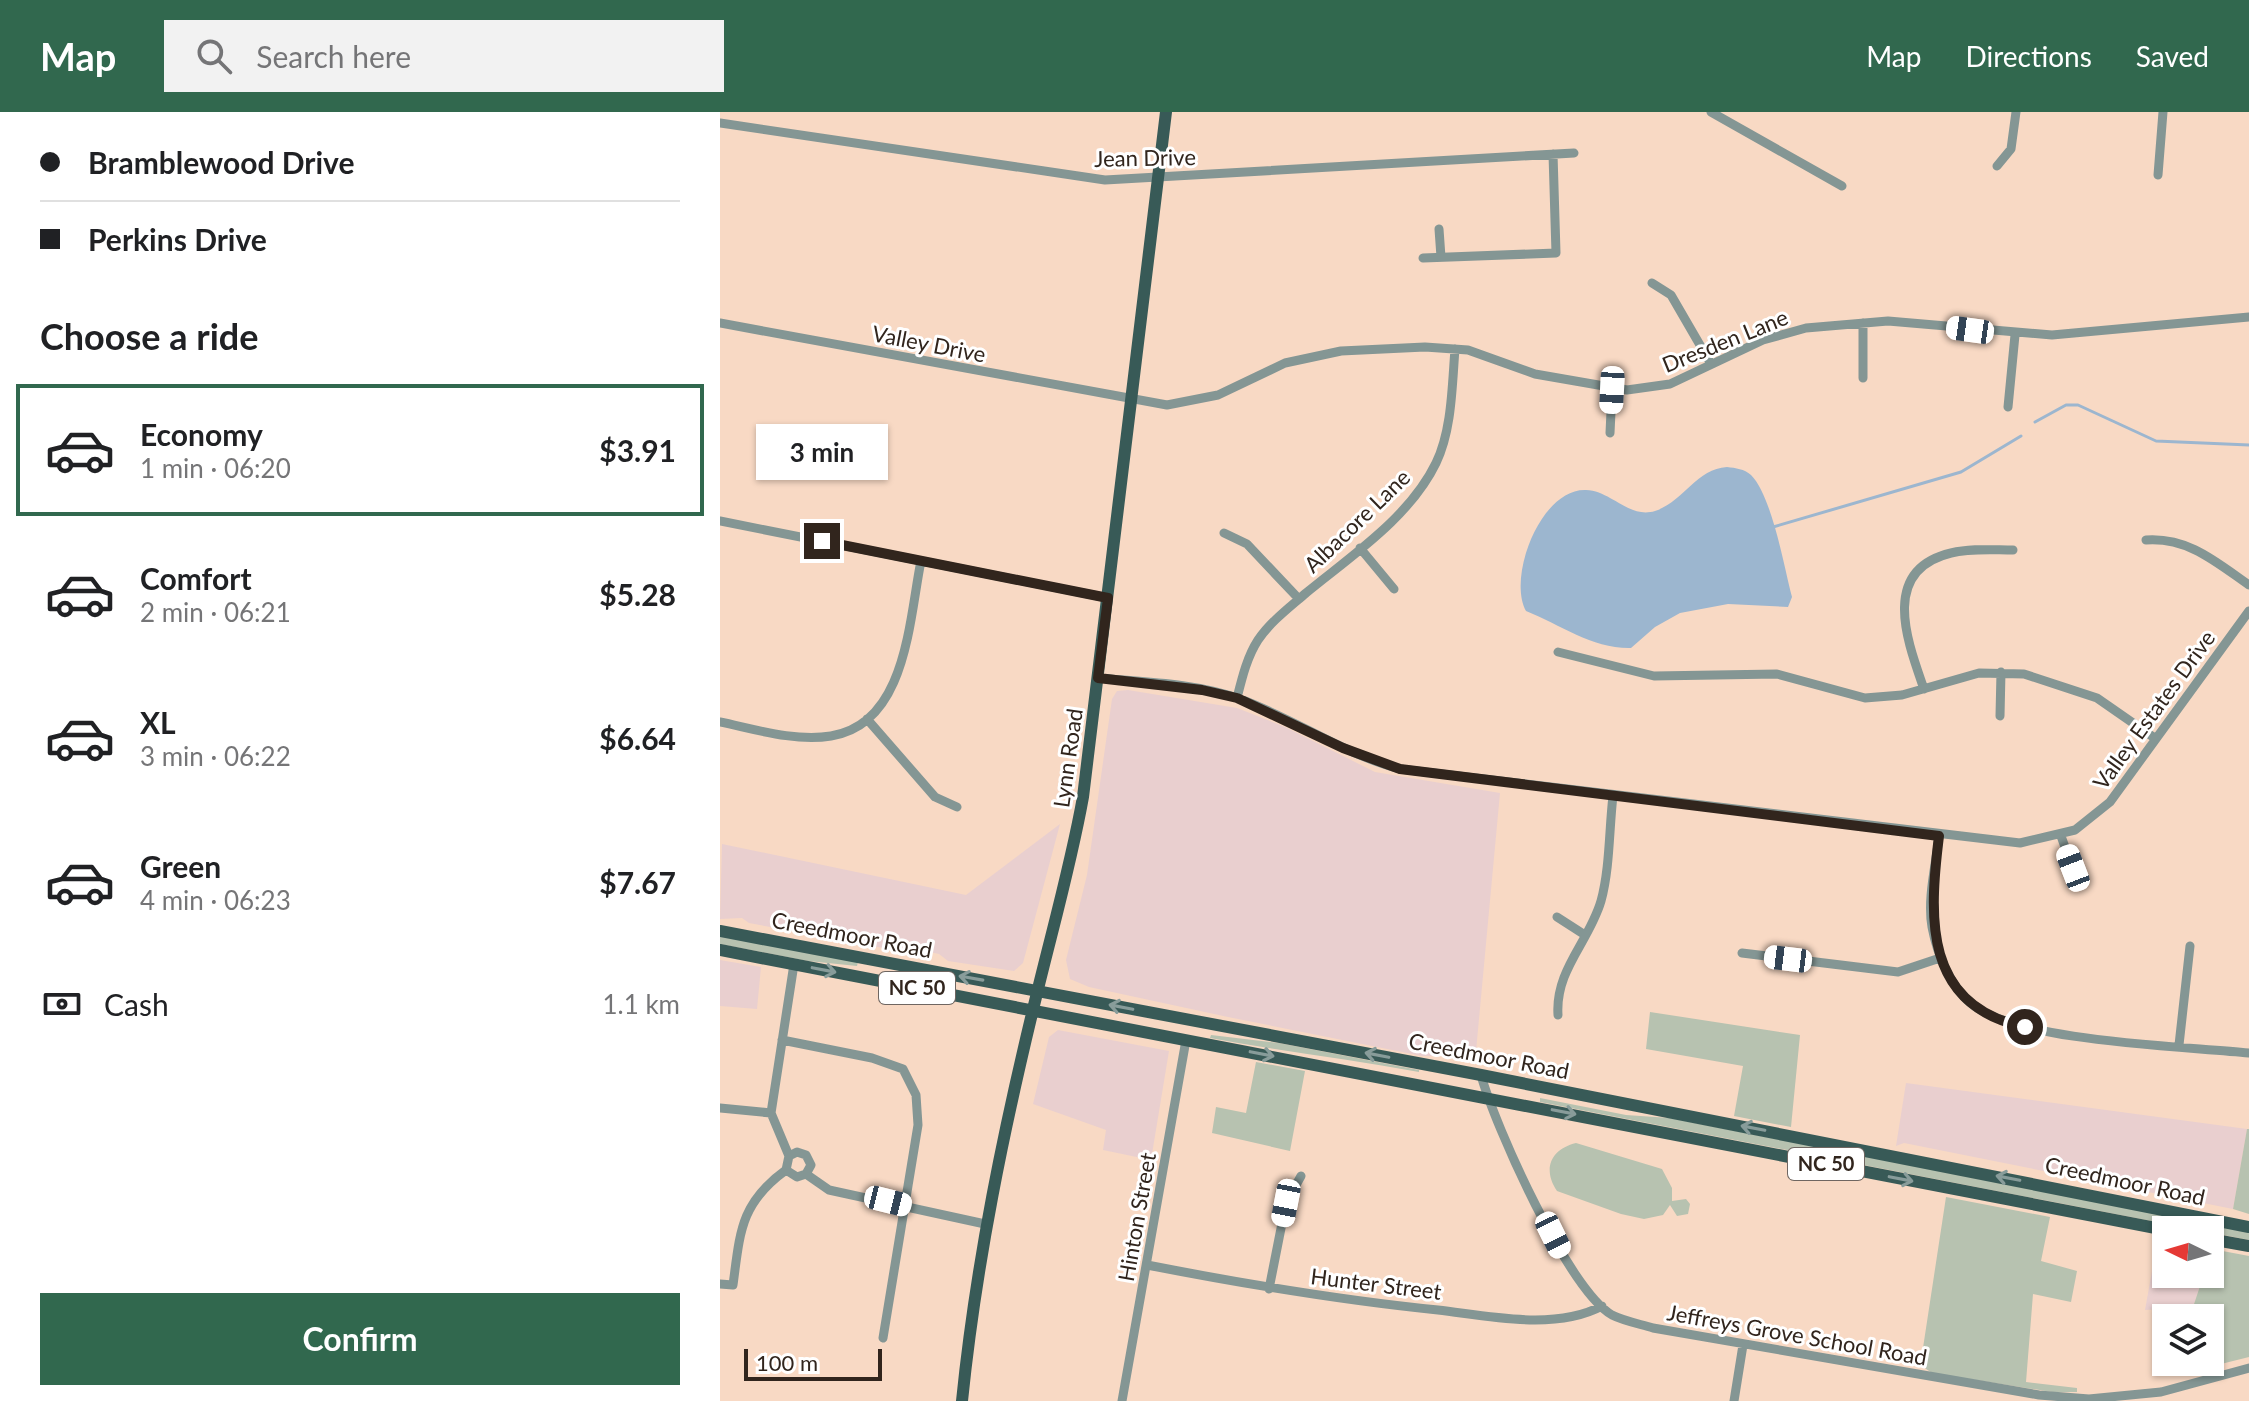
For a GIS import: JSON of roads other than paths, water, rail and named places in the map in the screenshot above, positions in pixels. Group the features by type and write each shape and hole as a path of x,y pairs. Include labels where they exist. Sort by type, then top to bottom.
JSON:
{"main road":[{"name":"Lynn Road","path":"962,1401 985,1224 1037,991 1074,851 1108,598 1166,112"},
{"name":"Creedmoor Road","path":"720,931 1481,1075 2249,1227"},
{"name":"Creedmoor Road","path":"720,950 2152,1227"},
{"name":"Creedmoor Road","path":"2224,1242 2249,1246"}],"street":[{"path":"1711,112 1842,186"},
{"path":"1997,166 2011,149 2016,112"},
{"path":"2158,175 2163,112"},
{"name":"Jean Drive","path":"720,123 1105,180 1574,153"},
{"path":"1423,258 1556,253 1553,154"},
{"path":"1439,229 1441,257"},
{"path":"1652,283 1671,295 1711,364"},
{"name":"Dresden Lane","path":"1132,400 1184,404 1218,395 1285,363 1341,351 1455,349 1480,353 1535,374 1612,390 1660,387 1782,333 1863,323 1913,322 2015,335 2099,332 2249,317"},
{"name":"Valley Drive","path":"720,323 1132,400"},
{"path":"1863,323 1863,378"},
{"path":"2008,407 2015,335"},
{"name":"Albacore Lane","path":"1237,698 1259,639 1299,599 1406,506 1436,463 1446,428 1455,349"},
{"path":"1610,433 1612,390"},
{"path":"720,521 1108,598"},
{"path":"1224,533 1247,544 1299,599"},
{"path":"2146,540 2167,538 2188,545 2249,585"},
{"path":"1360,548 1394,589"},
{"path":"1924,689 1903,622 1904,601 1912,581 1928,564 1949,553 2013,550"},
{"path":"720,722 806,737 831,736 867,719 893,687 921,561"},
{"name":"Valley Estates Drive","path":"1098,678 1202,690 1237,698 1343,748 1400,769 2008,843 2061,836 2086,823 2110,802 2249,611"},
{"path":"1558,652 1654,676 1777,674 1865,698 1902,695 1979,673 2024,674 2088,693 2156,739"},
{"path":"2000,716 2001,672"},
{"path":"867,719 935,797 957,807"},
{"path":"1558,1015 1560,984 1594,922 1602,896 1613,796"},
{"path":"1939,836 1931,900 1932,925 1940,958 1973,1006 2008,1024 2047,1032 2249,1053"},
{"path":"2061,836 2078,883"},
{"path":"1557,917 1585,935"},
{"path":"2179,1045 2190,946"},
{"path":"1742,953 1898,972 1940,958"},
{"path":"720,1284 733,1285 746,1211 760,1193 786,1170 789,1156 771,1113 794,964"},
{"path":"782,1040 872,1058 903,1069 916,1095 918,1125 883,1338"},
{"name":"Hinton Street","path":"1122,1401 1186,1040"},
{"name":"Jeffreys Grove School Road","path":"1481,1075 1487,1097 1567,1263 1612,1315 1653,1328 1743,1345 2039,1395 2089,1399 2161,1392 2249,1368"},
{"path":"720,1108 771,1113"},
{"path":"786,1170 797,1177 806,1174 811,1165 806,1155 797,1152 789,1156"},
{"path":"806,1174 829,1190 985,1224"},
{"path":"1269,1289 1286,1203 1301,1176"},
{"name":"Hunter Street","path":"1147,1265 1269,1289 1508,1318 1560,1318 1590,1312 1602,1306"},
{"path":"1734,1401 1743,1345"}],"water":[{"path":"1727,467 1751,475 1765,499 1792,597 1788,607 1728,604 1680,613 1655,627 1631,648 1603,645 1526,611 1521,596 1525,557 1542,518 1555,503 1570,493 1586,490 1637,511 1655,511 1674,501 1707,473"}],"waterway":[{"path":"2035,422 2066,405 2078,405 2156,441 2249,445"},
{"path":"1773,527 1961,472 2021,436"}]}
